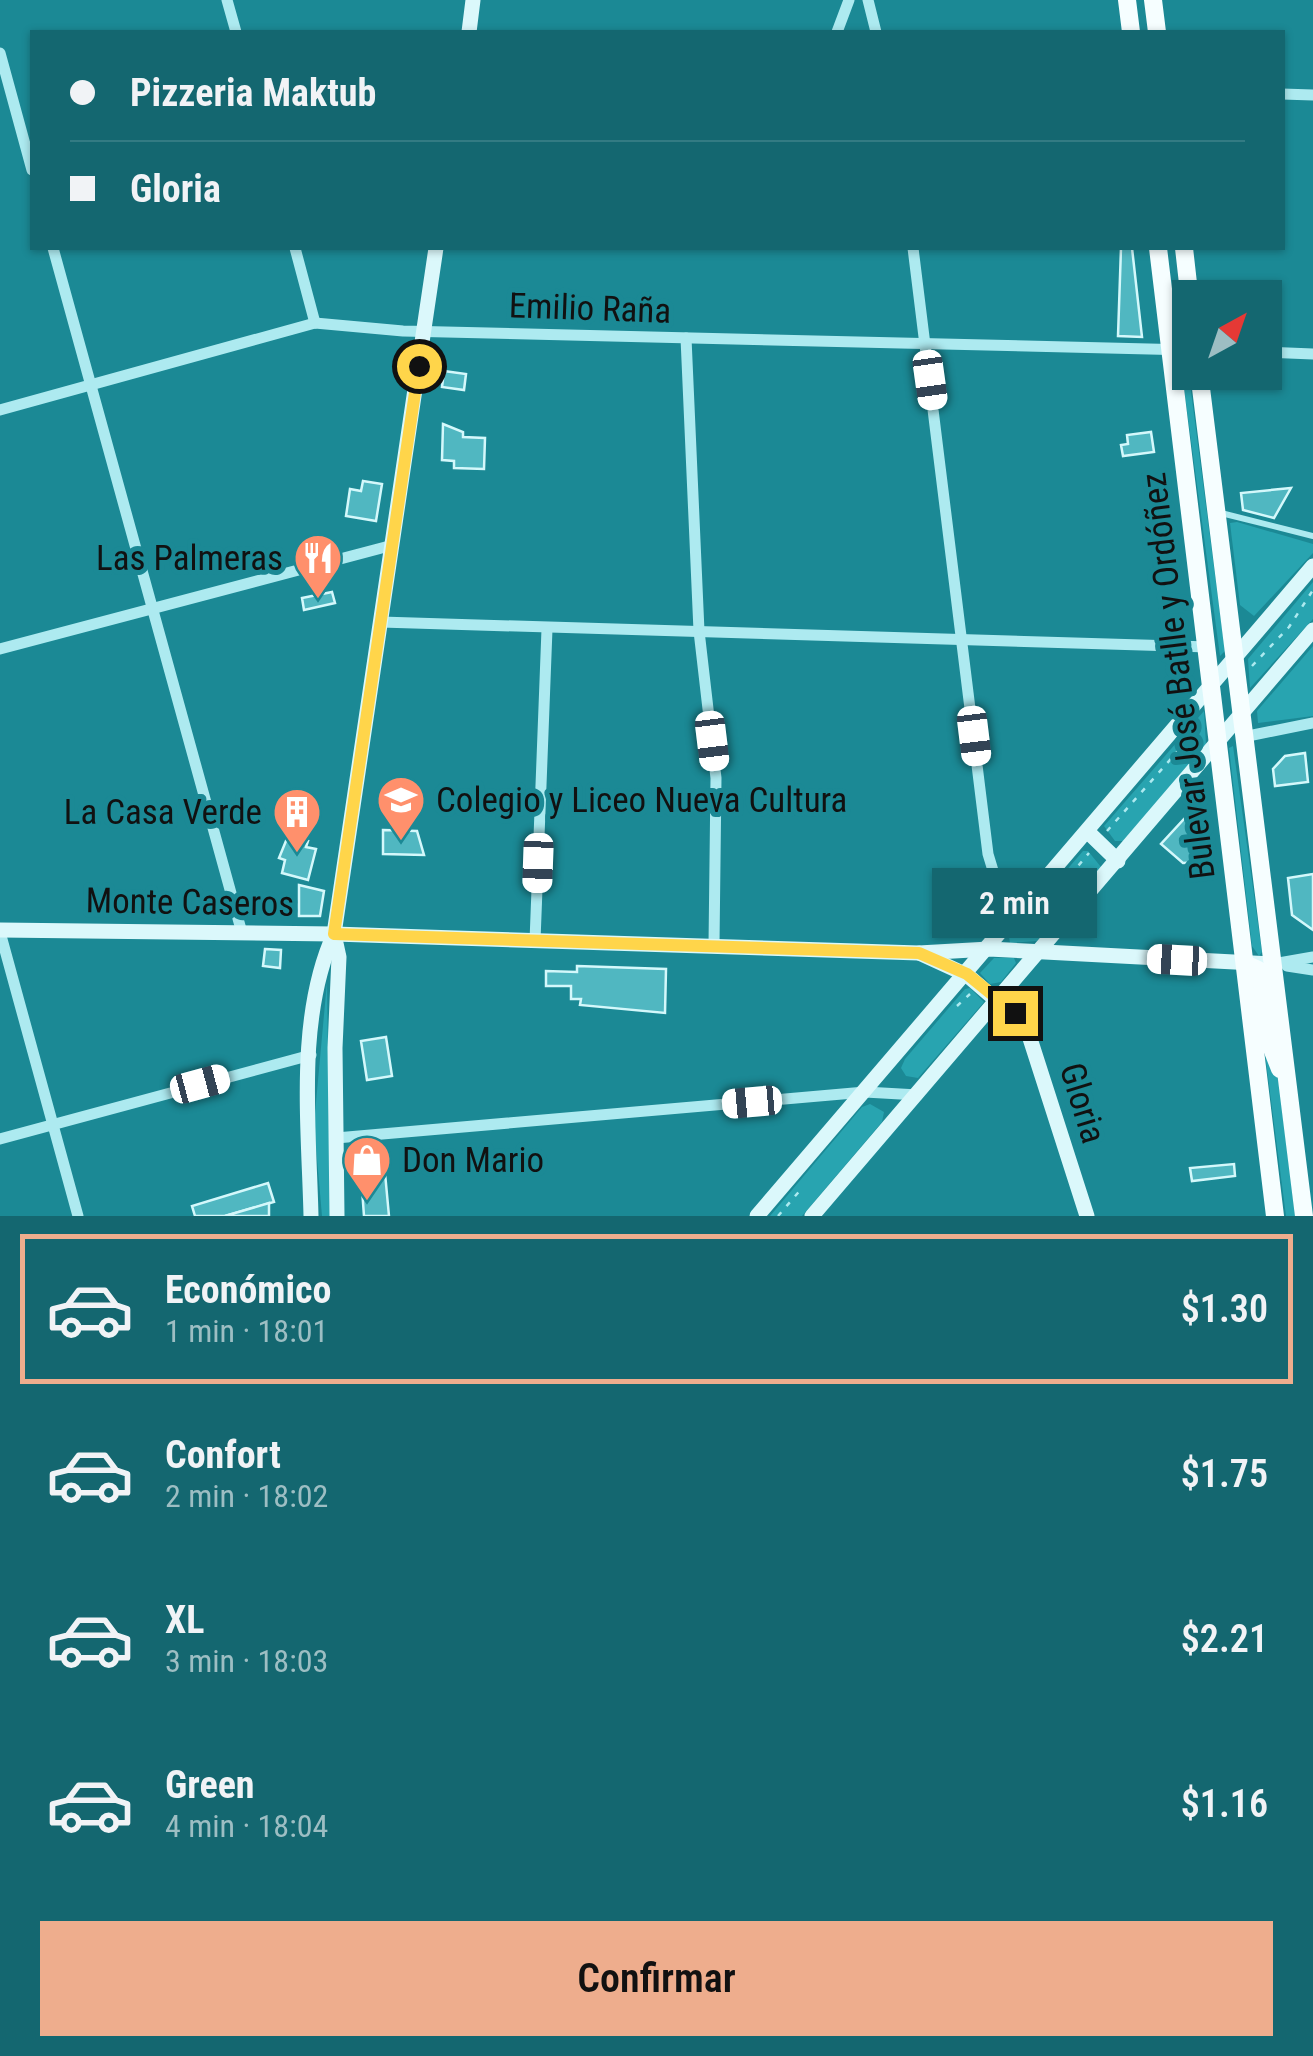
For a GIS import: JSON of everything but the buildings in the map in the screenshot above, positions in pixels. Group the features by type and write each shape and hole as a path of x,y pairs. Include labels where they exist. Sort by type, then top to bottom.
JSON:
{"main road":[{"path":"1127,0 1131,30"},
{"path":"1153,0 1158,30"},
{"name":"Bulevar José Batlle y Ordóñez","path":"1158,250 1172,310"},
{"path":"1184,250 1188,280"},
{"name":"Bulevar José Batlle y Ordóñez","path":"1185,390 1213,684 1275,1216"},
{"name":"Bulevar José Batlle y Ordóñez","path":"1201,390 1288,1082 1306,1171 1304,1216"},
{"path":"1245,964 1260,974 1269,1041 1288,1082"}],"street":[{"path":"227,0 235,30"},
{"path":"469,30 474,0"},
{"path":"839,30 849,0"},
{"path":"868,0 876,30"},
{"path":"0,53 30,158"},
{"path":"1285,94 1313,96"},
{"path":"55,250 242,934"},
{"path":"295,250 315,323"},
{"path":"310,1216 311,1055 324,956 334,934 436,250"},
{"path":"913,250 990,868 998,887 1021,908"},
{"name":"Emilio Raña","path":"0,410 315,323 424,330 1172,350"},
{"path":"686,338 699,631 716,778 714,944"},
{"path":"1282,353 1313,354"},
{"path":"0,649 152,612 393,545"},
{"path":"758,1216 866,1092 973,979 989,949 1021,908 1093,837 1213,684 1313,566"},
{"path":"381,622 1209,646"},
{"path":"535,941 547,628"},
{"path":"812,1216 1313,630"},
{"path":"1243,737 1313,723"},
{"path":"1093,837 1118,860"},
{"path":"0,931 78,1216"},
{"name":"Monte Caseros","path":"0,931 334,934 919,953 989,949 1245,964 1313,958"},
{"path":"334,934 339,957 337,1216"},
{"name":"Monte Caseros","path":"919,953 973,979"},
{"path":"1273,964 1313,970"},
{"name":"Gloria","path":"973,979 1026,1026 1087,1216"},
{"path":"0,1139 311,1055"},
{"path":"336,1138 866,1092 918,1095"}],"lane":[{"path":"1216,512 1313,536"}],"path":[{"path":"1238,682 1289,626 1313,590"},
{"path":"1007,950 1093,837 1216,707"},
{"path":"956,1006 973,979"},
{"path":"778,1216 812,1175"}],"shaded area":[{"path":"1184,390 1191,390 1225,651 1220,656"},
{"path":"1230,523 1313,544 1313,553 1254,616 1240,605"},
{"path":"1313,582 1313,619 1250,688 1248,659"},
{"path":"1313,646 1313,716 1258,723 1257,711"},
{"path":"1204,711 1206,744 1123,841 1115,841 1104,826"},
{"path":"1233,746 1262,952 1259,956 1252,946 1229,748"},
{"path":"1083,851 1088,851 1101,867 1037,941 1010,943 1009,937"},
{"path":"994,958 1014,958 1016,963 1001,982 990,984 980,973"},
{"path":"327,982 330,1216 322,1216 314,1124"},
{"path":"970,988 984,1002 918,1078 906,1076 901,1068 905,1059 965,989"},
{"path":"1257,992 1279,1084 1295,1216 1286,1216"},
{"path":"870,1104 884,1112 882,1122 802,1216 770,1216 862,1107"}],"place":[{"name":"Las Palmeras","path":"318,600"},
{"name":"Colegio y Liceo Nueva Cultura","path":"401,842"},
{"name":"La Casa Verde","path":"297,854"},
{"name":"Don Mario","path":"367,1202"}],"route":[{"path":"419,366 334,934 919,953 967,974 1015,1013"}]}
